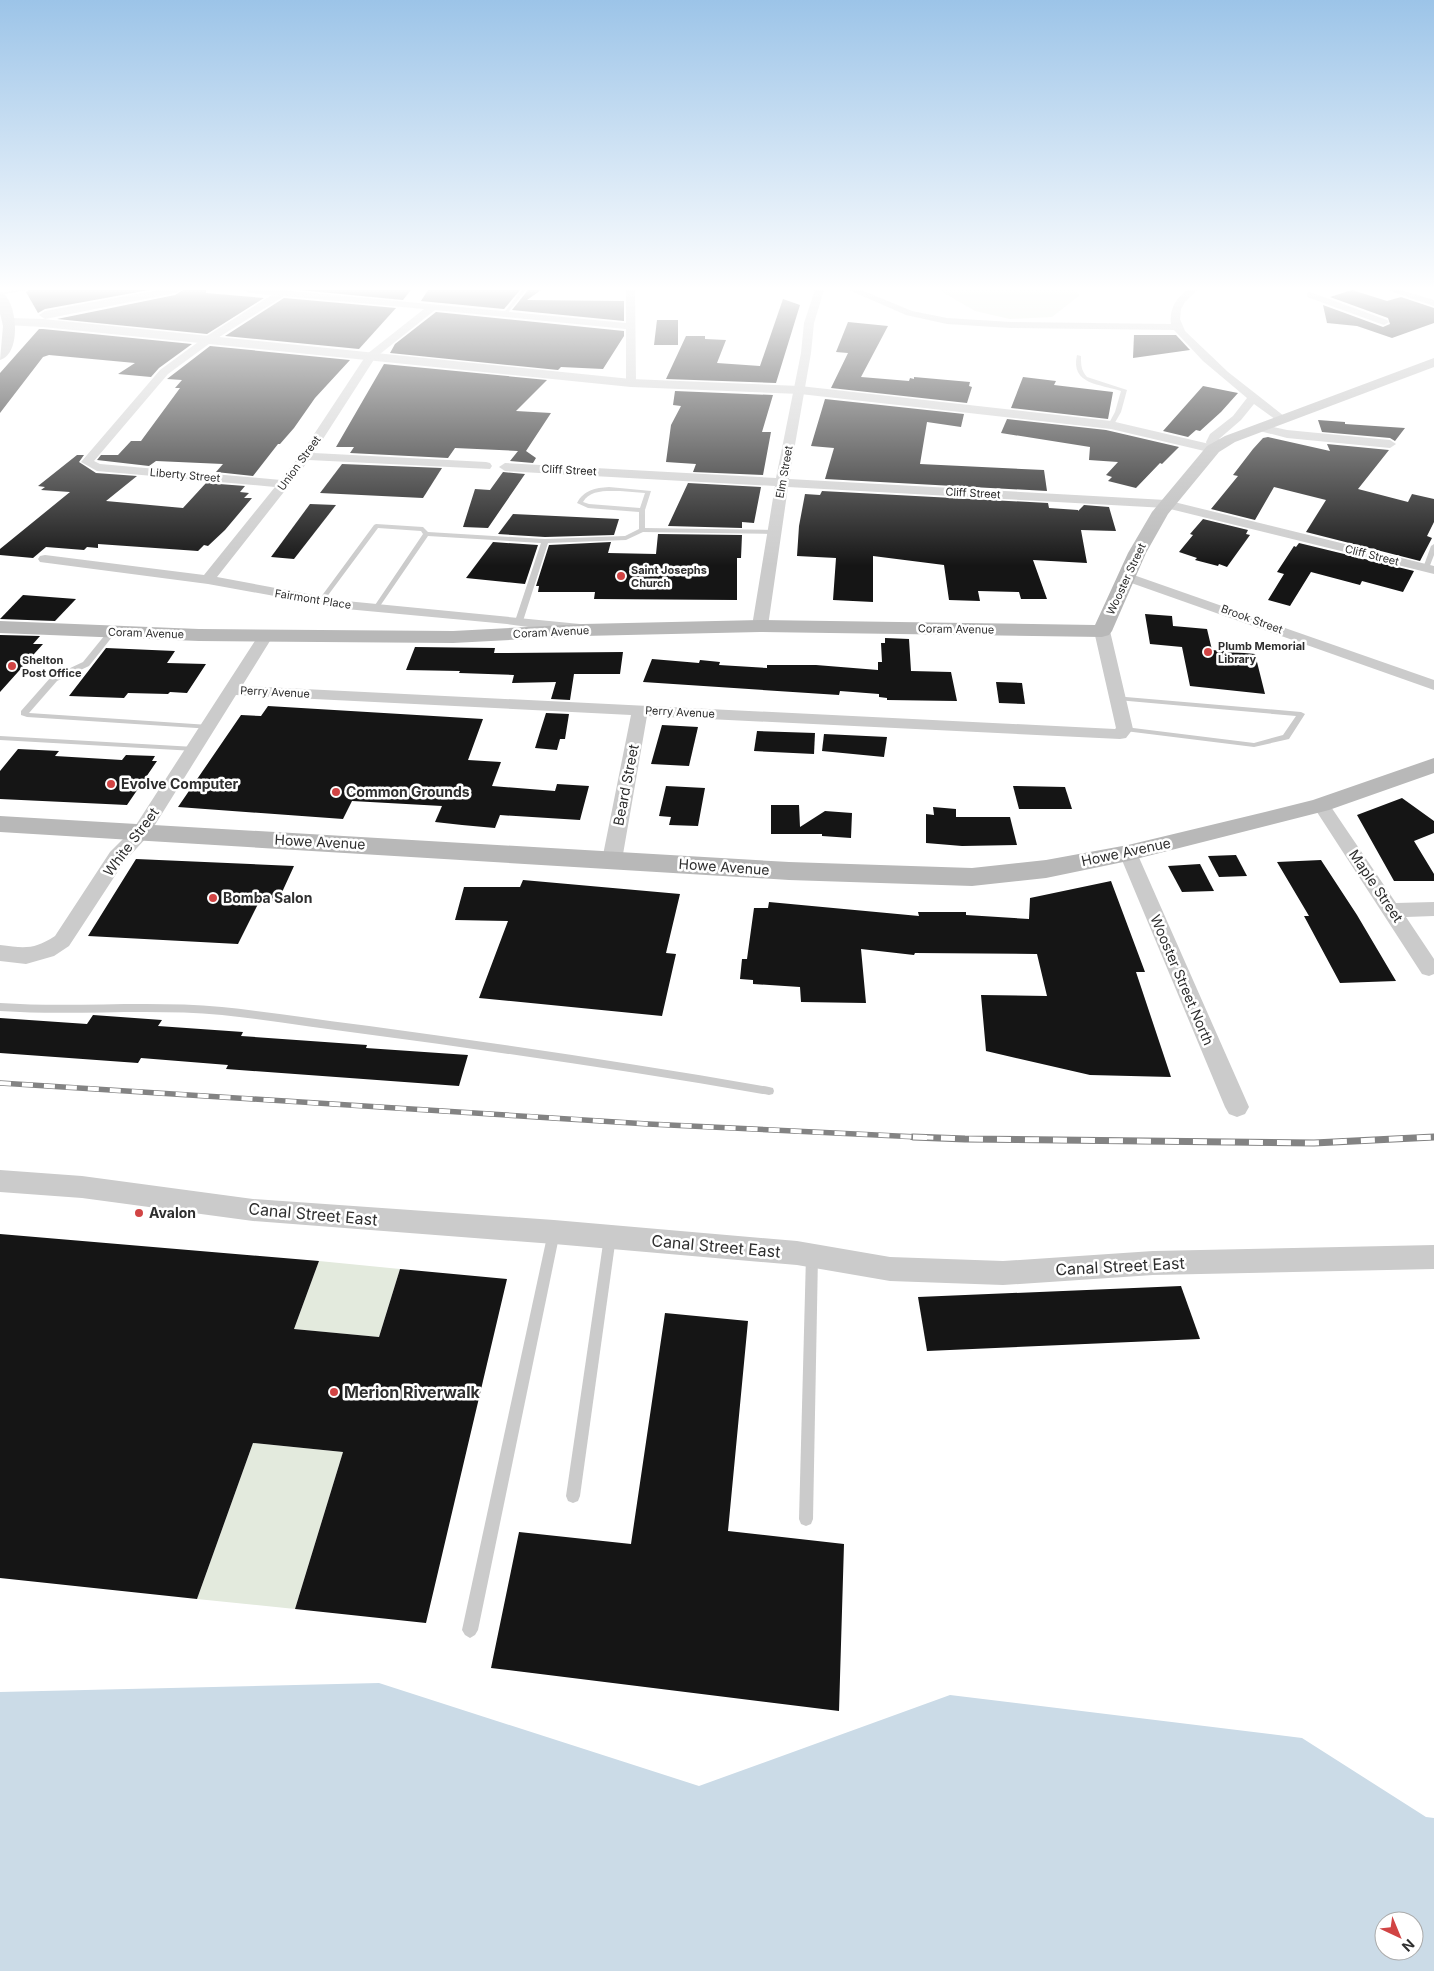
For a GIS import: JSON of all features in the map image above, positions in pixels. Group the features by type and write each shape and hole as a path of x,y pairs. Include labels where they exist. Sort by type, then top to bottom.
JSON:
{"main road":[{"name":"Wooster Street","path":"1102,631 1148,531 1166,504 1213,449 1230,439 1382,382"},
{"name":"Coram Avenue","path":"0,627 265,636 454,637 583,630 760,626 1102,631"},
{"name":"Howe Avenue","path":"0,824 845,874 972,877 1046,869 1128,853 1321,805 1434,765"}],"street":[{"name":"Liberty Street","path":"155,382 87,462 97,467 285,484"},
{"name":"Union Street","path":"208,580 306,456 354,382"},
{"path":"621,382 800,390 1111,425 1213,449"},
{"name":"Elm Street","path":"760,626 782,482 801,382"},
{"path":"1235,382 1283,420"},
{"name":"Wooster Street","path":"1213,449 1212,442 1214,437 1237,418 1249,401 1254,398"},
{"path":"1260,428 1287,434 1390,444"},
{"path":"306,456 486,466"},
{"name":"Cliff Street","path":"505,467 1166,504 1430,569"},
{"name":"Fairmont Place","path":"45,560 208,580 321,601 519,621 583,630"},
{"name":"Brook Street","path":"1126,576 1434,685"},
{"name":"Wooster Street","path":"1102,631 1126,729"},
{"name":"White Street","path":"0,953 26,956 47,951 62,941 117,857 141,832 265,636"},
{"name":"Perry Avenue","path":"232,690 1110,735 1120,734 1126,729"},
{"name":"Beard Street","path":"612,860 640,710"},
{"name":"Maple Street","path":"1321,805 1429,968"},
{"name":"Wooster Street North","path":"1128,853 1237,1107"},
{"path":"1392,910 1434,909"},
{"name":"Canal Street East","path":"0,1181 82,1187 253,1210 554,1232 812,1256 890,1269 1003,1273 1153,1263 1434,1257"}],"lane":[{"path":"1095,382 1124,390 1118,412 1111,425"},
{"path":"642,510 588,506 583,505 580,501 586,492 597,490 649,492 642,510 642,530"},
{"path":"321,601 376,526 423,529 426,534"},
{"path":"426,534 544,541 626,538 642,530 774,532"},
{"path":"376,608 426,534"},
{"path":"519,621 544,541"},
{"path":"1430,569 1434,546"},
{"path":"112,632 86,664 54,679 24,714 208,727"},
{"path":"1118,698 1301,714 1286,737 1254,745 1126,729"},
{"path":"0,738 194,748"},
{"path":"0,1007 31,1009 176,1008 222,1011 443,1040 646,1070 769,1091"},
{"path":"470,1630 554,1232"},
{"path":"573,1496 610,1237"},
{"path":"806,1519 812,1256"}],"shaded area":[{"path":"319,1261 400,1269 379,1337 294,1329"},
{"path":"253,1443 343,1452 295,1609 197,1599"}],"water":[{"path":"379,1683 699,1786 950,1695 1302,1738 1426,1817 1434,1818 1434,1971 0,1971 0,1692"}],"building":[{"path":"0,382 24,382 0,413"},
{"path":"180,382 330,382 253,476 216,472 223,464 156,461 149,466 97,460 101,455 118,455 131,441 141,441 180,388 175,388"},
{"path":"374,382 545,382 516,411 551,413 526,451 536,458 533,463 510,461 518,451 455,448 448,458 350,453 354,447 336,447"},
{"path":"834,382 970,382 969,386 972,387 967,403 831,388"},
{"path":"1021,382 1056,382 1054,385 1113,392 1108,419 1011,408"},
{"path":"1203,386 1238,393 1200,431 1196,430 1188,437 1163,431"},
{"path":"675,391 773,395 762,432 771,432 763,475 693,472 696,464 666,462 671,425 681,406 673,405"},
{"path":"825,399 964,414 961,427 927,422 920,464 1044,470 1047,491 825,479 834,448 811,446"},
{"path":"1007,419 1106,430 1179,447 1162,464 1160,463 1136,488 1108,481 1112,477 1106,475 1118,462 1089,460 1090,447 1001,433"},
{"path":"1318,420 1345,422 1345,424 1405,428 1395,441 1390,438 1322,432"},
{"path":"1268,437 1330,451 1327,444 1389,450 1358,489 1408,502 1412,494 1434,499 1434,522 1427,536 1432,538 1420,561 1306,532 1326,500 1274,487 1255,520 1211,509 1238,476 1233,475 1253,449 1263,438"},
{"path":"77,455 84,455 79,462 96,473 137,476 106,501 183,508 206,483 245,486 240,492 249,493 244,498 252,498 225,530 208,546 204,545 198,551 98,544 98,548 87,547 84,550 46,547 33,558 0,555 0,549 70,492 41,490 45,487 38,486"},
{"path":"342,464 442,468 423,498 320,493"},
{"path":"503,472 525,474 488,528 463,527 475,489 490,490"},
{"path":"688,483 761,487 754,523 742,522 742,528 668,526"},
{"path":"822,491 1048,503 1049,508 1078,511 1084,505 1109,507 1116,531 1081,530 1087,563 1033,560 1047,599 1021,599 1019,592 978,591 980,601 949,600 944,565 873,556 873,602 833,600 836,558 797,556 799,526 805,494 820,495"},
{"path":"310,504 336,505 294,559 271,557"},
{"path":"513,514 619,519 614,535 545,537 498,534"},
{"path":"1203,519 1248,530 1246,534 1250,535 1227,567 1195,560 1197,558 1179,552 1193,535 1190,534"},
{"path":"658,534 742,535 741,558 737,558 737,600 594,599 595,592 538,592 539,586 536,586 549,545 611,542 608,553 656,554"},
{"path":"493,542 538,545 525,584 466,578"},
{"path":"1299,543 1414,571 1403,592 1362,581 1360,585 1311,572 1290,606 1268,600 1284,574 1277,572 1294,546 1296,547"},
{"path":"23,595 76,599 55,621 0,619"},
{"name":"Plumb Memorial Library","path":"1145,614 1172,616 1173,626 1207,629 1212,650 1255,654 1265,694 1190,686 1182,647 1150,644"},
{"name":"Shelton Post Office","path":"0,635 40,636 33,644 43,644 0,692"},
{"path":"885,638 909,639 911,671 951,672 957,701 887,700 887,698 879,697 879,694 840,691 839,695 643,682 652,659 699,663 700,660 720,662 719,665 767,668 767,665 816,665 878,670 878,662 882,662 881,643 885,643"},
{"path":"415,647 495,648 494,653 623,652 620,674 574,674 570,700 551,699 556,682 512,683 514,675 406,670"},
{"path":"106,648 175,651 167,663 206,664 187,693 128,693 124,698 69,696"},
{"path":"996,682 1022,683 1025,704 999,703"},
{"path":"268,706 483,719 468,760 501,762 492,786 555,791 557,784 589,786 580,820 500,815 495,828 435,822 442,806 352,801 343,819 178,807 241,715 261,716"},
{"path":"546,713 569,714 565,739 560,739 557,750 535,748"},
{"path":"662,725 698,727 689,766 651,764"},
{"path":"757,731 815,733 814,754 754,751"},
{"path":"824,734 887,737 884,757 822,751"},
{"path":"18,749 59,751 55,756 122,760 126,755 155,756 152,761 157,761 127,805 0,799 0,771"},
{"path":"666,786 705,788 698,826 669,825 671,817 659,816"},
{"path":"1013,786 1065,787 1072,809 1019,809"},
{"path":"1402,798 1434,821 1434,833 1414,841 1434,874 1434,881 1394,881 1357,815"},
{"path":"771,805 799,805 800,827 825,811 852,813 851,838 822,836 822,834 771,834"},
{"path":"933,807 956,809 956,817 1010,817 1017,845 962,846 926,843 926,814 934,815"},
{"path":"1236,855 1247,876 1219,877 1208,856"},
{"path":"136,859 294,866 278,901 260,900 238,944 88,936"},
{"path":"1321,860 1357,915 1396,981 1340,983 1304,916 1309,916 1277,862"},
{"path":"1200,864 1214,891 1182,892 1168,866"},
{"path":"523,880 680,894 666,953 676,954 662,1016 479,998 508,921 455,920 464,887 520,887"},
{"path":"1111,881 1145,972 1136,972 1171,1077 1090,1075 986,1051 981,995 1047,996 1037,954 915,953 914,955 861,949 866,1003 801,1002 800,987 753,984 753,980 740,979 742,959 747,959 754,908 768,908 769,902 919,916 918,912 966,912 966,915 1029,919 1030,898"},
{"path":"93,1015 162,1020 158,1026 243,1032 241,1036 367,1045 366,1048 468,1055 459,1086 226,1069 228,1065 141,1058 138,1063 0,1053 0,1018 87,1024"},
{"name":"Merion Riverwalk","path":"0,1234 319,1261 294,1329 379,1337 400,1269 507,1279 426,1623 295,1609 343,1452 253,1443 197,1599 0,1578"},
{"path":"1181,1286 1200,1339 927,1351 918,1297"},
{"path":"665,1313 748,1321 728,1531 844,1544 839,1711 491,1668 519,1532 631,1544"}],"railway":[{"path":"0,1083 648,1124 939,1138"},
{"path":"913,1137 939,1138"},
{"path":"939,1138 1314,1143 1434,1137 1419,1138"}],"place":[{"name":"Saint Josephs Church","path":"621,576"},
{"name":"Plumb Memorial Library","path":"1208,652"},
{"name":"Shelton Post Office","path":"12,666"},
{"name":"Evolve Computer","path":"111,784"},
{"name":"Common Grounds","path":"336,792"},
{"name":"Bomba Salon","path":"213,898"},
{"name":"Avalon","path":"139,1213"},
{"name":"Merion Riverwalk","path":"334,1392"}]}
